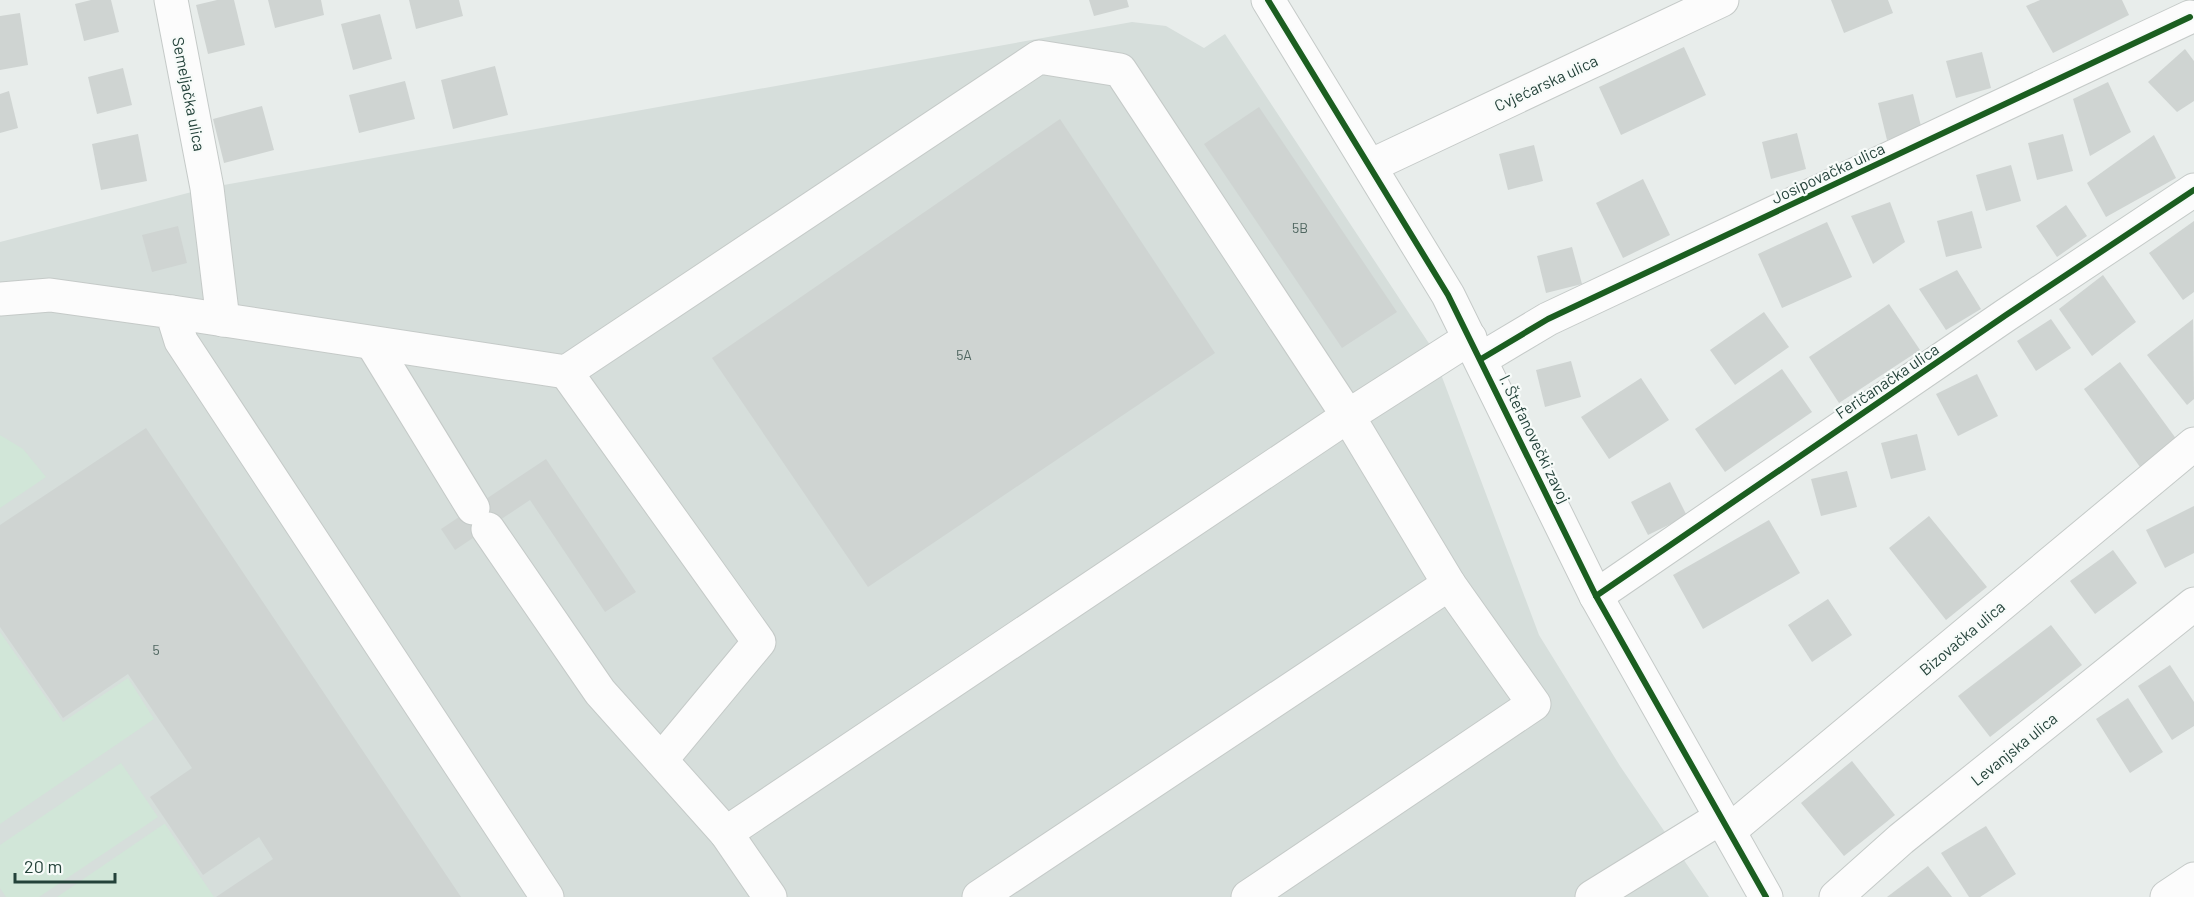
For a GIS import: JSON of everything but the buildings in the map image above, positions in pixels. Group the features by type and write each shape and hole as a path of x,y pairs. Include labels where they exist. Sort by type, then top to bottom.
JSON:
{"street":[{"name":"Semeljačka ulica","path":"171,0 207,188 223,320"},
{"name":"I. Štefanovečki zavoj","path":"1268,0 1448,294 1596,596 1766,897"},
{"name":"Cvjećarska ulica","path":"1370,166 1722,0"},
{"name":"Josipovačka ulica","path":"726,833 1348,416 1475,349 1548,319 2188,13"},
{"path":"0,299 50,295 566,372 1039,57 1120,70 1348,416 1449,584 1534,704 1248,897"},
{"name":"Feričanačka ulica","path":"1596,596 2006,315 2194,190"},
{"path":"172,312 181,341 547,897"},
{"path":"372,343 480,518 600,692 726,833 770,897"},
{"path":"566,372 759,642 662,760"},
{"name":"Bizovačka ulica","path":"1592,897 1725,825 2194,444"},
{"path":"979,897 1449,584"},
{"name":"Levanjska ulica","path":"1836,897 1901,839 2194,604"},
{"path":"2167,897 2194,879"}],"shaded area":[{"path":"1132,22 1166,26 1204,48 1225,34 1430,345 1539,635 1620,766 1709,897 0,897 0,242 207,188"}],"green space":[{"path":"0,435 23,449 46,477 0,508"},
{"path":"0,632 63,722 128,678 154,719 0,824"},
{"path":"121,763 158,817 39,897 6,897 0,888 0,845"},
{"path":"164,824 214,897 57,897"}],"cycle path":[{"path":"1268,0 1448,295 1596,596 1766,897"},
{"path":"1481,359 1548,319 2190,17"},
{"path":"1596,596 2006,315 2194,190"}]}
